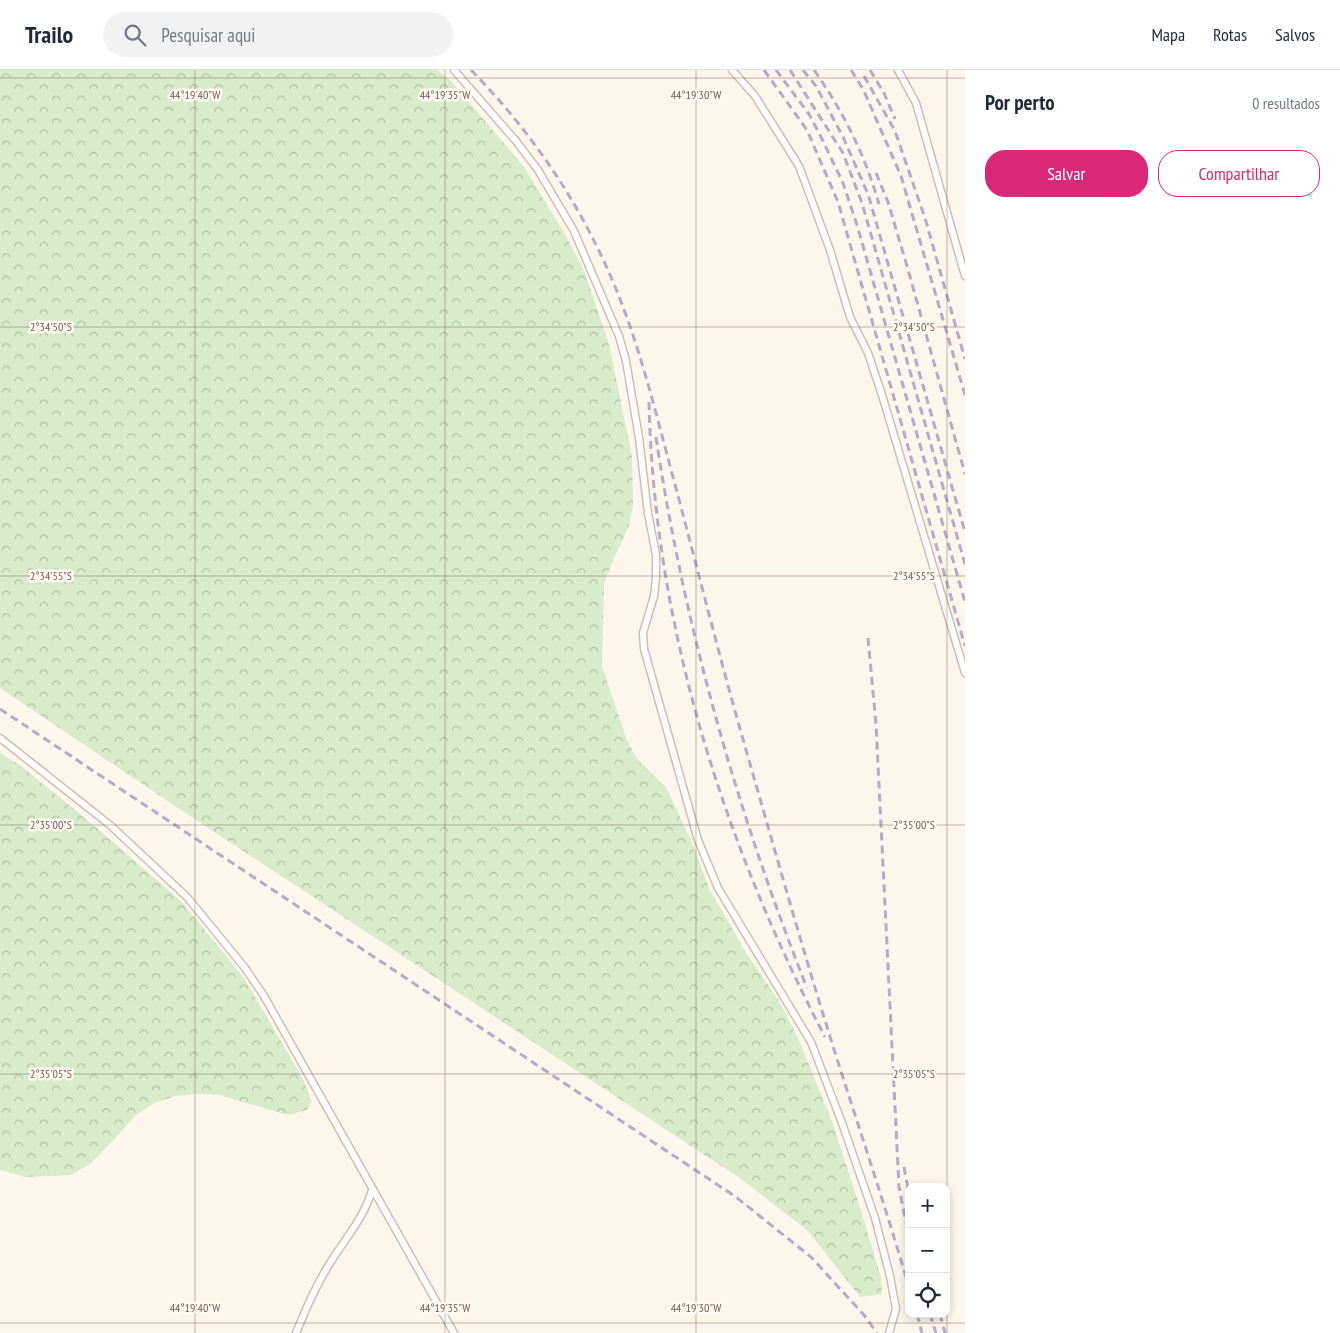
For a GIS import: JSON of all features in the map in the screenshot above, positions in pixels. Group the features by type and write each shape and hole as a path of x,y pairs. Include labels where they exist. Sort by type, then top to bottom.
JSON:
{"lane":[{"path":"454,70 516,141 538,170 574,231 619,336 626,361 639,438 648,513 656,554 654,596 643,633 644,649 698,840 718,888 810,1042 842,1123 875,1218 894,1294 896,1309 889,1333"},
{"path":"732,70 755,96 799,166 830,250 850,316 868,353 882,395 965,673"},
{"path":"898,70 916,103 965,276"},
{"path":"0,738 110,825 187,897 245,968 264,996 454,1333"},
{"path":"296,1333 330,1263 359,1221 369,1202 372,1190"}],"green space":[{"path":"0,70 437,70 451,81 525,168 584,270 609,344 632,456 633,506 629,526 604,584 602,666 627,740 637,759 666,787 693,845 709,888 745,951 779,1001 798,1038 832,1122 859,1204 881,1277 882,1294 860,1297 808,1231 741,1179 178,808 0,688"},
{"path":"0,753 20,765 182,902 244,978 303,1079 312,1102 307,1110 288,1115 219,1095 197,1094 176,1096 154,1103 136,1115 90,1164 71,1175 25,1177 0,1170"}],"railway":[{"path":"471,70 526,133 573,202 611,276 631,328 655,408 731,696 788,896 825,1021 905,1274"},
{"path":"764,70 807,130 838,202 965,646"},
{"path":"776,70 809,114 843,183 857,225 965,602"},
{"path":"790,70 843,153 862,203 965,564"},
{"path":"803,70 816,86 843,137 868,194 965,532"},
{"path":"814,70 844,117 867,168 879,204"},
{"path":"851,70 863,89 901,176 965,395"},
{"path":"870,70 884,93 895,119"},
{"path":"864,76 895,131 925,218 965,359"},
{"path":"876,173 888,202 907,266 965,474"},
{"path":"649,402 654,485 664,568 680,649 701,730 726,809 755,886 788,963 825,1037"},
{"path":"656,437 682,578 716,717 758,854 807,988"},
{"path":"868,638 876,724 899,1187 907,1228"},
{"path":"0,709 736,1197 811,1257 864,1315 877,1333"},
{"path":"904,1167 907,1183"},
{"path":"918,1318 922,1333"},
{"path":"931,1318 936,1333"},
{"path":"941,1318 945,1333"}]}
